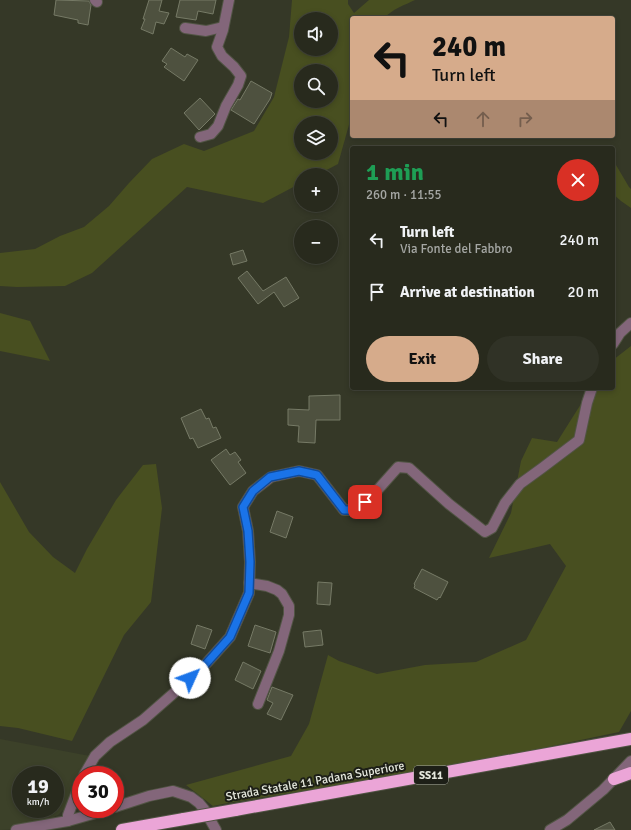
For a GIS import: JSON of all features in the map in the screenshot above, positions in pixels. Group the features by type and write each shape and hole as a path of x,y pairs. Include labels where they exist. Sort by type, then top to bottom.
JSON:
{"highway":[{"name":"Strada Statale 11 Padana Superiore","path":"122,830 629,739"},
{"path":"614,778 631,773"}],"street":[{"path":"200,137 211,134 218,126 241,76 222,56 217,47 229,0"},
{"path":"185,28 206,31 223,27"},
{"path":"615,341 620,333 631,322"},
{"path":"89,766 95,756 110,742 143,720 176,692 204,666 230,637 249,593 250,562 248,531 243,507 253,491 270,477 299,471 317,475 344,510 357,510 374,494 398,467 409,468 449,504 485,532 492,528 505,503 520,484 579,440 591,390"},
{"path":"249,583 267,586 277,590 282,594 289,606 289,616 279,651 258,704"},
{"path":"550,830 573,815 603,790 631,761"},
{"path":"124,804 149,796 173,791 191,797 199,803 216,829"},
{"path":"68,821 68,815 72,804"},
{"path":"16,830 68,821 75,818"}],"shaded area":[{"path":"0,739 90,756 84,766 72,766 72,790 64,809 64,766 12,766 12,818 51,818 24,829 0,830"}],"green space":[{"path":"292,0 348,0 348,4 354,13 369,0 415,0 386,16 350,16 350,121 338,164 330,168 294,168 294,187 263,203 187,187 92,273 65,286 0,286 0,253 35,249 60,236 84,227 109,206 152,159 184,144 204,151 254,131 274,97 289,37"},
{"path":"615,165 631,189 631,208 615,196"},
{"path":"0,313 30,321 50,361 0,351"},
{"path":"631,346 631,711 619,732 442,769 213,806 186,785 291,756 309,724 328,655 339,661 377,674 425,665 476,662 526,640 566,566 550,544 489,558 511,513 521,461 532,438 557,442 590,390 615,390 615,358"},
{"path":"156,464 162,508 151,602 124,635 72,741 18,728 0,726 0,482 29,532 53,557 75,573 87,549 116,500 143,465"}],"building":[{"path":"56,0 89,1 91,5 88,25 78,23 78,20 54,15"},
{"path":"149,0 162,0 159,11 169,13 164,24 156,22 153,34 141,29"},
{"path":"180,0 216,0 213,14 198,11 196,20 176,17"},
{"path":"171,48 185,57 187,54 198,60 184,81 164,67 167,64 162,61"},
{"path":"251,81 272,93 270,99 254,124 231,110 238,99 240,100"},
{"path":"200,98 215,114 199,130 184,113"},
{"path":"243,250 247,261 233,265 230,254"},
{"path":"247,271 263,291 286,277 299,298 284,307 274,292 258,304 238,278"},
{"path":"340,395 340,420 316,420 315,443 298,442 299,426 288,425 288,409 309,410 309,396"},
{"path":"201,409 206,419 209,418 213,428 216,427 221,438 198,448 193,438 190,439 181,418"},
{"path":"226,449 230,455 235,452 241,460 238,462 246,473 230,485 211,460"},
{"path":"277,511 293,517 286,538 270,532"},
{"path":"422,569 448,582 440,598 439,597 437,600 414,588 414,584"},
{"path":"318,582 332,583 330,605 317,604"},
{"path":"197,625 212,630 205,649 191,644"},
{"path":"255,625 276,632 270,653 248,646"},
{"path":"321,630 323,645 305,647 303,632"},
{"path":"243,662 261,671 253,689 235,680"},
{"path":"272,687 293,695 281,720 267,714 273,703 267,700"},
{"path":"610,822 615,830 594,830"}],"route":[{"path":"190,678 204,666 230,637 249,593 250,562 248,531 243,507 253,491 270,477 299,471 317,475 344,510 357,510 365,502"}]}
